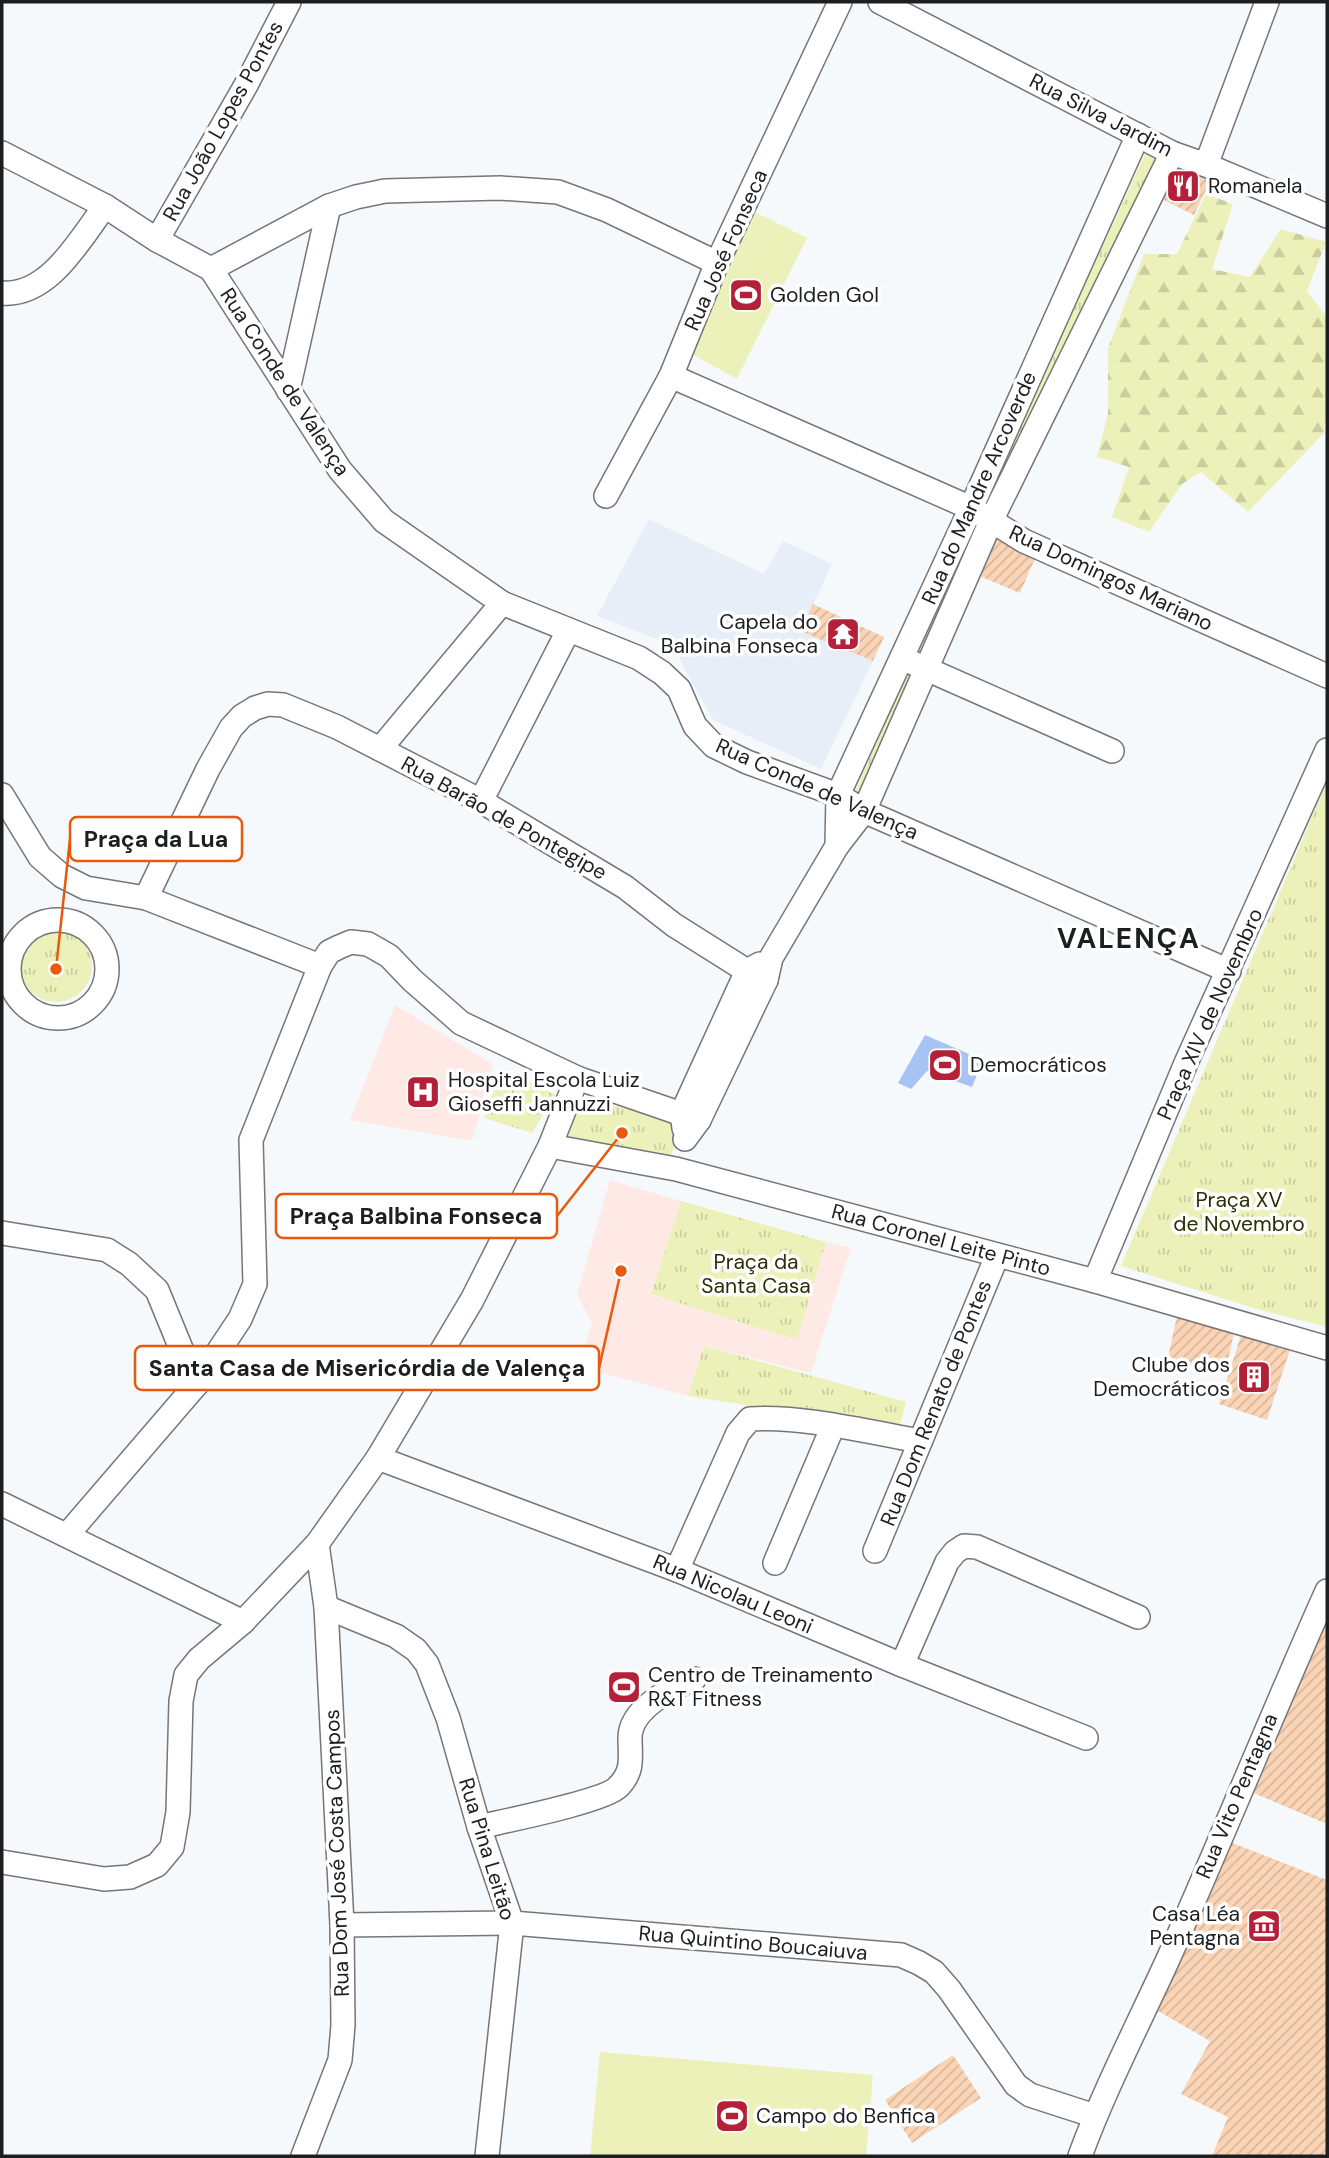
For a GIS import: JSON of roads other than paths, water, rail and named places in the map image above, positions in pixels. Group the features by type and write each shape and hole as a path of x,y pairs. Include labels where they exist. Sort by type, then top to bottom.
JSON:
{"street":[{"name":"Rua João Lopes Pontes","path":"156,240 246,85 289,2"},
{"name":"Rua José Fonseca","path":"606,496 671,376 717,263 840,2"},
{"name":"Rua Silva Jardim","path":"883,2 1172,153 1206,164 1327,216"},
{"path":"1206,164 1268,2"},
{"name":"Rua do Mandre Arcoverde","path":"837,846 838,795 971,508 1138,135"},
{"path":"2,153 105,206 156,240 211,269 329,206 356,197 385,191 500,188 558,192 607,210 717,263"},
{"name":"Rua do Mandre Arcoverde","path":"676,1169 691,1116 761,970 837,846 864,811 991,521 1172,153"},
{"path":"2,293 26,292 50,274 105,206"},
{"path":"289,390 329,206"},
{"name":"Rua Conde de Valença","path":"211,269 340,470 384,521 502,603 639,658 662,673 679,689 695,726 714,746 747,762 838,795 864,811 1229,971"},
{"name":"Rua Domingos Mariano","path":"671,376 971,508 1024,541 1325,670"},
{"path":"380,749 502,603"},
{"path":"481,802 568,631"},
{"path":"901,658 1112,751"},
{"name":"Rua Barão de Pontegipe","path":"146,898 208,769 231,728 242,716 255,708 268,704 283,705 337,727 481,802 625,887 674,925 761,970"},
{"name":"Praça XIV de Novembro","path":"1095,1280 1186,1063 1327,750"},
{"path":"2,794 40,857 62,876 86,888 146,898 320,966"},
{"path":"65,920 86,888"},
{"path":"48,920 65,920 80,925 98,941 107,962 106,978 100,993 90,1006 77,1014 61,1018 44,1016 29,1009 18,998 10,983 8,967 12,951 20,937 33,926 48,920"},
{"path":"67,1535 196,1385 240,1319 255,1284 251,1140 320,966 329,952 351,942 368,944 389,956 460,1023 577,1078 691,1116"},
{"path":"2,1862 104,1879 130,1877 157,1865 172,1847 178,1812 181,1701 186,1675 199,1659 243,1622 317,1544 378,1458 471,1300 550,1146 577,1078"},
{"name":"Rua Coronel Leite Pinto","path":"550,1146 676,1169 1095,1280 1327,1348"},
{"path":"2,1233 107,1250 129,1264 157,1290 196,1385"},
{"name":"Rua Dom Renato de Pontes","path":"875,1551 997,1255"},
{"path":"677,1570 737,1433 750,1419 764,1418 833,1426 920,1441"},
{"path":"775,1563 833,1426"},
{"name":"Rua Nicolau Leoni","path":"378,1458 677,1570 902,1665 1086,1738"},
{"path":"2,1504 243,1622"},
{"name":"Rua Dom José Costa Campos","path":"303,2156 340,2060 343,2025 342,1925 326,1607 317,1544"},
{"path":"902,1665 947,1562 964,1546 976,1547 1138,1617"},
{"name":"Rua Vito Pentagna","path":"1080,2156 1095,2116 1169,1956 1327,1591"},
{"name":"Rua Pina Leitão","path":"326,1607 397,1636 416,1650 428,1664 448,1718 479,1827 512,1923 487,2156"},
{"path":"479,1827 590,1800 616,1790 627,1776 632,1755 632,1724 642,1711 660,1697 694,1679"},
{"name":"Rua Quintino Boucaiuva","path":"342,1925 512,1923 901,1955 934,1972 949,1989 1016,2085 1030,2095 1095,2116"}],"water":[{"name":"Democráticos","path":"925,1035 983,1060 972,1087 927,1071 911,1089 898,1083"}],"place":[{"name":"Romanela","path":"1183,186"},
{"name":"Golden Gol","path":"746,295"},
{"name":"Capela do Balbina Fonseca","path":"843,634"},
{"name":"Praça da Lua","path":"56,969"},
{"name":"Democráticos","path":"945,1065"},
{"name":"Hospital Escola Luiz Gioseffi Jannuzzi","path":"423,1092"},
{"name":"Praça Balbina Fonseca","path":"622,1133"},
{"name":"Santa Casa de Misericórdia de Valença","path":"621,1271"},
{"name":"Clube dos Democráticos","path":"1254,1377"},
{"name":"Centro de Treinamento R&T Fitness","path":"624,1687"},
{"name":"Casa Léa Pentagna","path":"1264,1926"},
{"name":"Campo do Benfica","path":"732,2116"}],"district":[{"name":"VALENÇA","path":"1129,938"}],"park label":[{"name":"Praça XV de Novembro","path":"1239,1212"},
{"name":"Praça da Santa Casa","path":"756,1274"}]}
